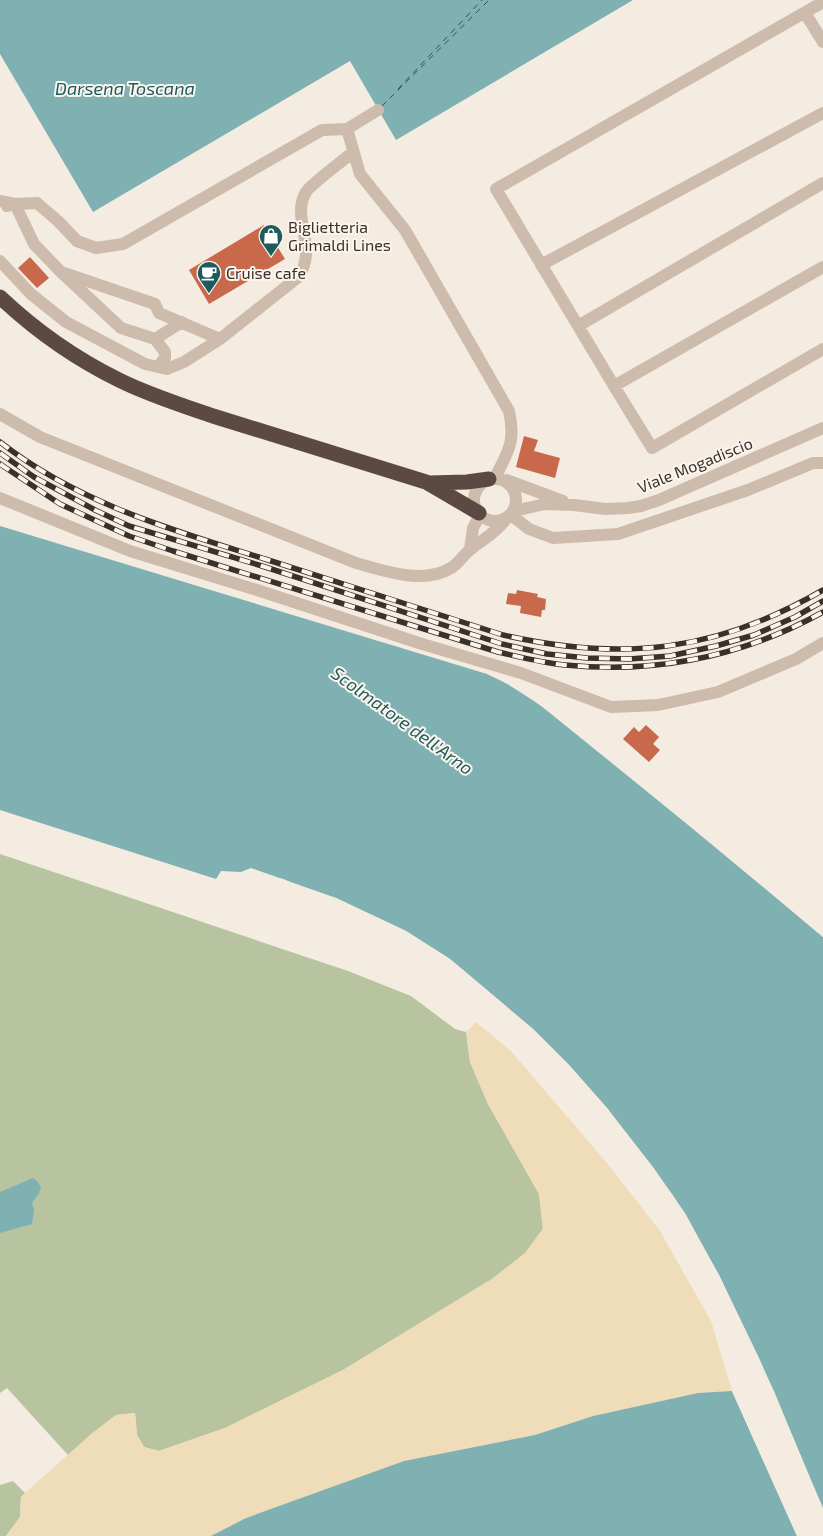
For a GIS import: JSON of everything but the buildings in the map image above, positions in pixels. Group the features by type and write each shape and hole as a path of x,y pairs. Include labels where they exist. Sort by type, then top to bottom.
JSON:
{"highway":[{"path":"0,297 27,321 54,340 98,369 120,380 178,404 426,482 480,514"},
{"path":"426,482 450,483 495,479"}],"street":[{"path":"823,2 496,189 652,448 823,348"},
{"path":"805,13 823,42"},
{"path":"0,208 15,204 37,203 77,241 96,248 123,244 322,130 347,129 378,110"},
{"path":"541,265 823,113"},
{"path":"347,129 360,174 405,230 509,411 513,429 510,447 495,479"},
{"path":"0,261 31,294 66,322 145,364 167,369 184,362 220,339 298,278 304,270 307,258 302,215 302,203 306,192 353,152"},
{"path":"578,326 823,183"},
{"path":"0,201 15,204"},
{"path":"15,204 34,244 60,271 121,328 155,338 165,352 165,358 158,367"},
{"path":"614,386 823,267"},
{"path":"60,271 155,304 159,312 220,339"},
{"path":"155,338 182,322"},
{"path":"0,414 40,437 356,562 388,572 428,576 451,568 470,550 498,529 510,515 516,505 516,492 508,482 495,479 482,482 475,494 475,507 480,514 473,528 470,550"},
{"name":"Viale Mogadiscio","path":"480,514 492,521 538,505 574,505 605,509 641,506 817,434 823,428"},
{"path":"510,515 529,529 553,538 618,534 748,490 813,463 823,463"},
{"name":"Viale Mogadiscio","path":"495,479 574,505"},
{"path":"0,498 130,552 257,590 422,644 521,673 611,707 658,705 718,692 796,659 823,643"}],"green space":[{"path":"0,854 348,971 411,996 455,1029 466,1032 470,1062 488,1104 539,1194 543,1229 525,1253 492,1279 343,1370 225,1428 159,1451 144,1447 137,1435 135,1413 116,1415 68,1455 7,1388 0,1393"},
{"path":"13,1481 25,1493 21,1497 20,1517 6,1536 0,1536 0,1485"}],"sand":[{"path":"476,1022 511,1051 607,1163 660,1231 711,1321 732,1391 698,1393 593,1416 535,1435 404,1461 246,1518 211,1536 6,1536 20,1517 21,1497 92,1433 116,1415 135,1413 137,1435 144,1447 159,1451 225,1428 343,1370 492,1279 525,1253 543,1229 539,1194 488,1104 470,1062 466,1032"}],"water":[{"name":"Darsena Toscana","path":"0,0 633,0 396,140 350,61 93,212 0,54"},
{"name":"Scolmatore dell'Arno","path":"0,526 487,674 522,693 570,728 823,937 823,1508 760,1360 719,1275 685,1213 653,1167 607,1108 569,1065 533,1029 450,959 406,931 336,898 251,868 241,872 221,871 216,879 0,810"},
{"path":"33,1178 41,1188 32,1203 34,1210 32,1224 0,1233 0,1192"},
{"path":"732,1391 797,1536 211,1536 246,1518 404,1461 535,1435 593,1416 698,1393"}],"pier":[{"path":"488,672 507,680 541,703 823,933 823,937 711,843 540,705 505,682 487,674"},
{"path":"281,878 301,887 336,898 406,931 450,959 533,1029 569,1065 607,1108 672,1194 719,1275 774,1391 823,1510 772,1392 717,1276 670,1195 605,1109 568,1067 531,1031 448,961 404,933 335,900 280,880"},
{"path":"731,1389 734,1390 799,1536 797,1536"}],"ferry route":[{"path":"398,89 482,0"},
{"path":"382,106 489,0"}],"railway":[{"path":"0,442 61,482 94,498 161,525 503,635 547,643 589,648 629,649 668,646 706,639 745,627 783,611 823,590"},
{"path":"0,453 34,477 129,526 262,566 502,644 547,654 587,658 629,659 670,656 754,635 795,617 823,601"},
{"path":"0,464 60,504 129,536 498,652 540,661 599,667 633,667 666,664 731,650 762,640 823,612"}],"place":[{"name":"Biglietteria Grimaldi Lines","path":"271,257"},
{"name":"Cruise cafe","path":"209,294"}]}
